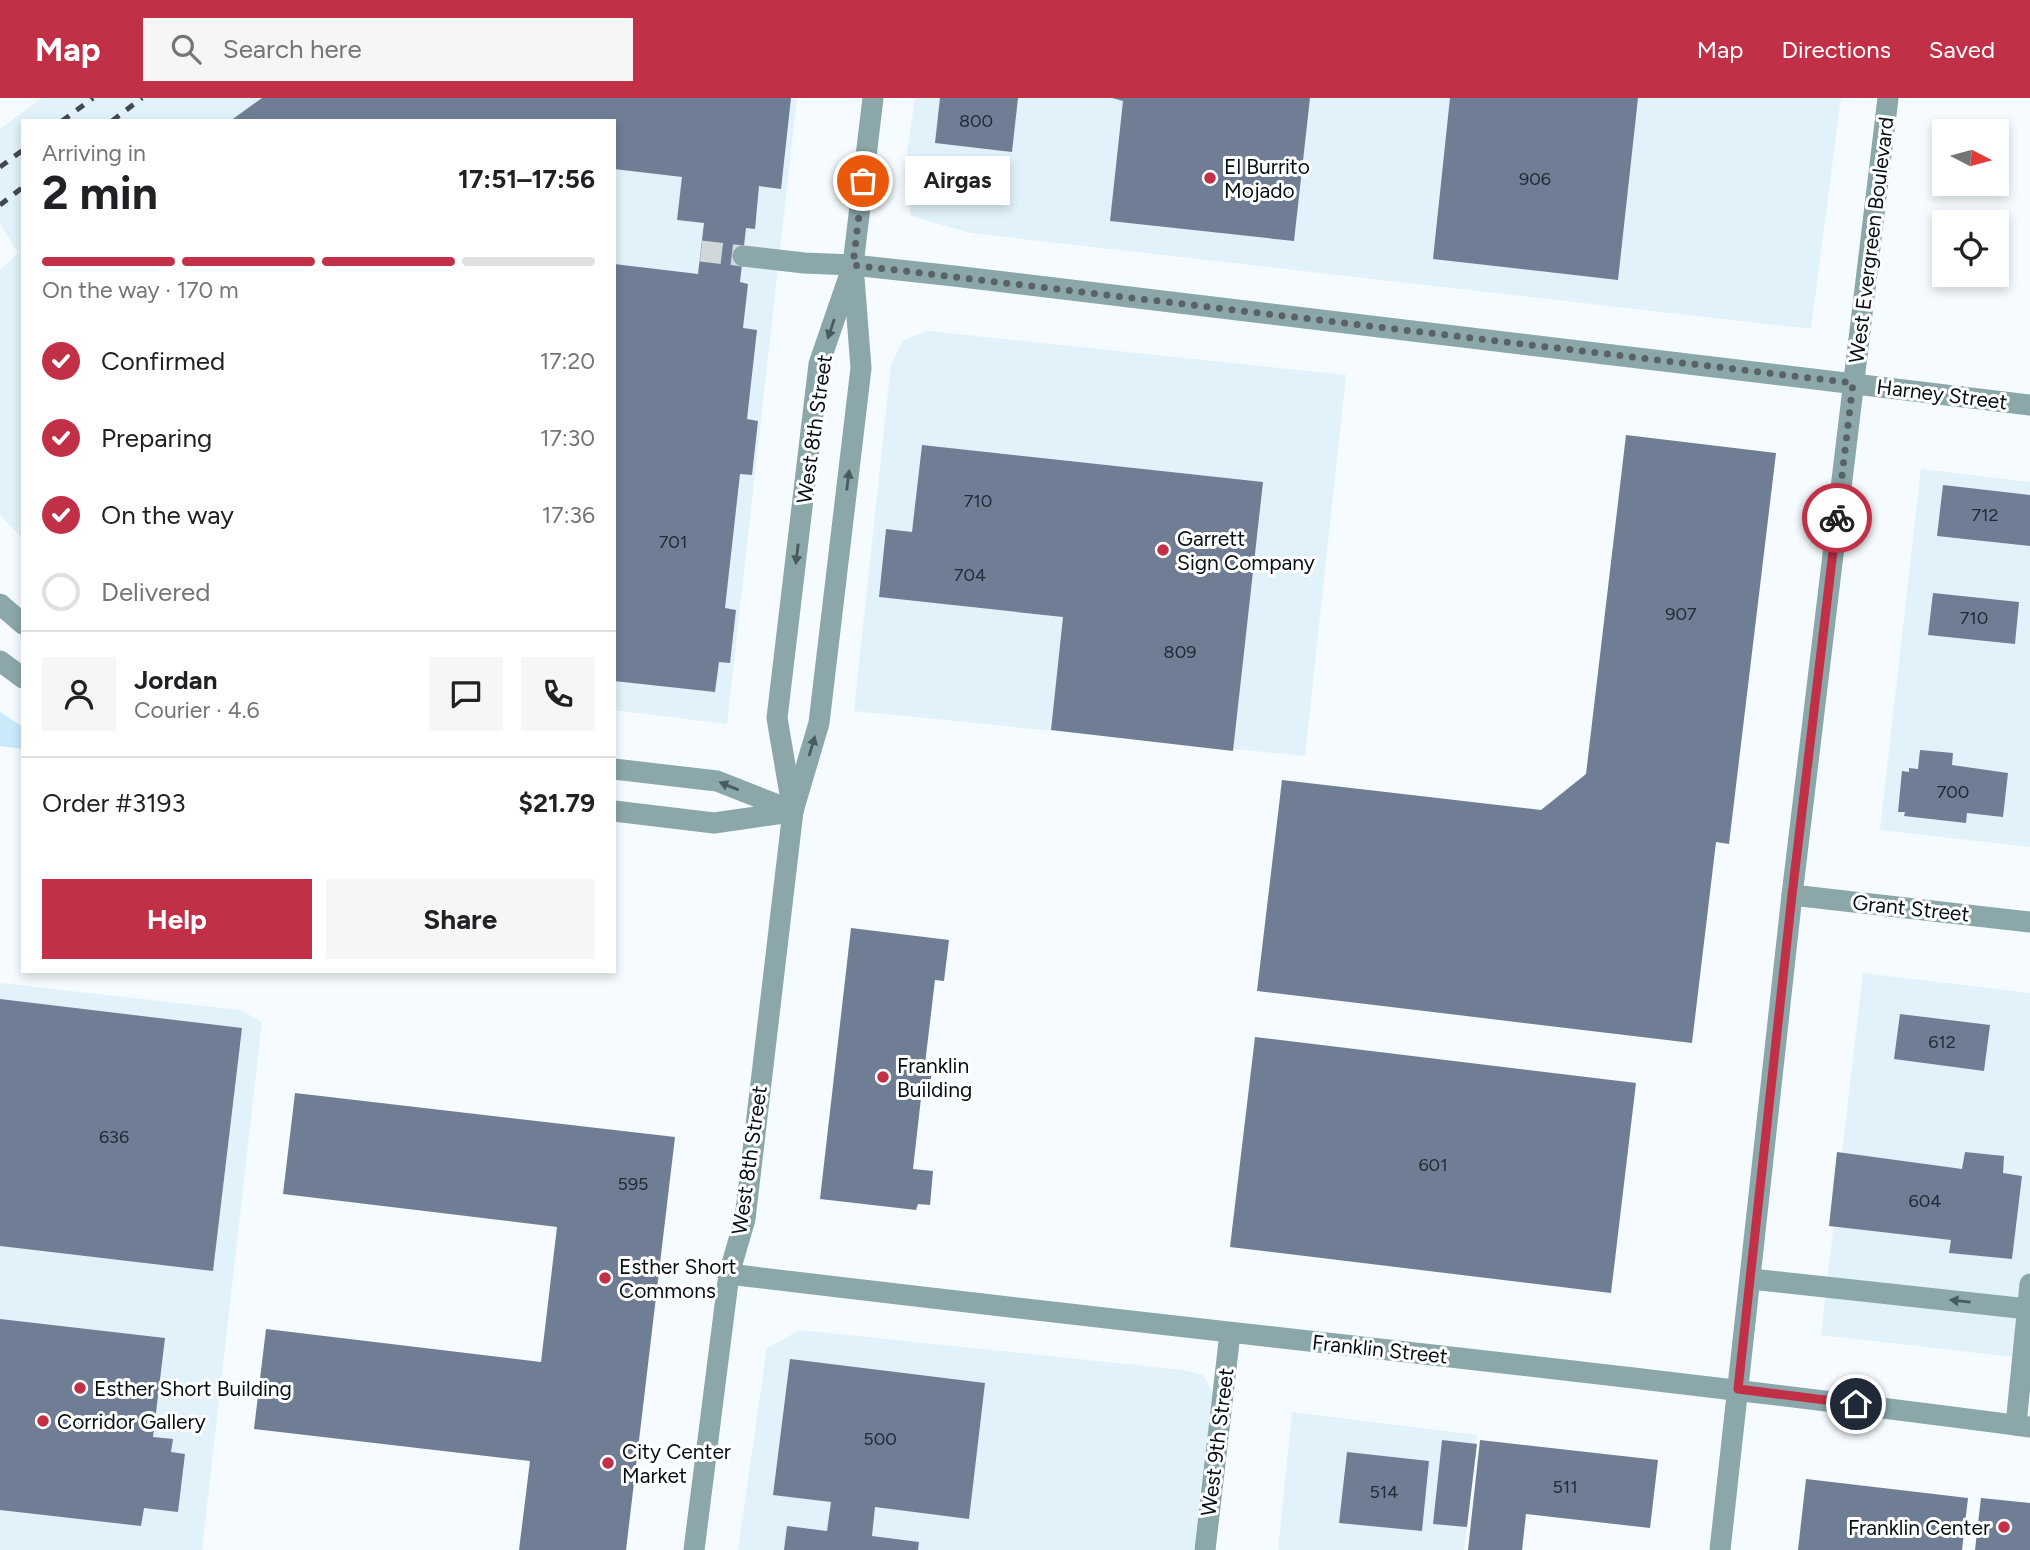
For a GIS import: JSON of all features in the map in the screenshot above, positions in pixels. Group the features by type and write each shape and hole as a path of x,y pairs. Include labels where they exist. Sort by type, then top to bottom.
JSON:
{"street":[{"path":"853,265 873,98"},
{"name":"West Evergreen Boulevard","path":"1720,1550 1792,895 1888,98"},
{"name":"Harney Street","path":"743,256 853,265 2030,405"},
{"name":"West 8th Street","path":"793,811 777,718 819,364 853,265"},
{"name":"West 8th Street","path":"694,1550 729,1274 745,1219 793,811 819,723 861,368 853,265"},
{"path":"0,604 21,622"},
{"path":"0,660 21,676"},
{"path":"616,769 717,781 793,811"},
{"path":"616,811 714,824 793,811"},
{"name":"Grant Street","path":"1792,895 2030,922"},
{"name":"Franklin Street","path":"729,1274 1738,1389 2023,1426"},
{"path":"1751,1279 2028,1309"},
{"path":"2023,1426 2030,1284"},
{"name":"West 9th Street","path":"1205,1550 1230,1333"}],"shaded area":[{"path":"42,98 797,98 727,724 616,710 616,119 21,119 21,537 0,515 0,270 18,253 0,223 0,129"},
{"path":"915,98 1841,98 1811,329 971,233 911,216 904,173"},
{"path":"929,331 1346,375 1305,756 854,711 891,365 903,340"},
{"path":"1921,469 2030,482 2030,847 1880,830"},
{"path":"0,712 21,726 21,749 0,746"},
{"path":"1863,973 2030,993 2030,1359 1821,1335"},
{"path":"0,983 240,1010 262,1022 202,1550 0,1550"},
{"path":"800,1330 1183,1370 1203,1375 1213,1393 1194,1550 738,1550 767,1348"},
{"path":"1292,1412 1477,1435 1464,1550 1278,1550"}],"building":[{"path":"262,98 791,98 781,189 759,186 755,229 746,228 740,282 748,284 743,328 757,330 747,419 758,421 752,475 740,474 725,608 736,610 730,663 719,662 715,692 616,681 616,264 698,274 704,223 677,220 682,177 616,169 616,119 233,119"},
{"path":"940,98 1018,98 1012,152 935,143"},
{"path":"1112,98 1310,98 1294,241 1110,221 1123,101"},
{"path":"1450,98 1638,98 1618,280 1433,259"},
{"path":"1626,435 1776,453 1729,844 1716,842 1692,1043 1257,991 1282,780 1541,810 1586,774"},
{"name":"Garrett Sign Company","path":"922,445 1263,482 1233,751 1051,730 1063,617 879,597 886,529 912,532"},
{"path":"1943,485 2030,495 2030,546 1937,536"},
{"path":"1933,593 2019,602 2015,644 1928,635"},
{"path":"1920,750 1953,753 1952,765 2008,773 2003,817 1967,813 1966,823 1904,816 1905,812 1898,812 1902,771 1909,772 1909,768 1918,769"},
{"name":"Franklin Building","path":"851,928 949,940 944,981 935,980 925,1064 932,1065 930,1090 922,1089 913,1169 933,1171 930,1205 918,1204 916,1210 820,1199"},
{"path":"0,999 242,1028 213,1271 0,1246"},
{"path":"1900,1014 1990,1025 1984,1071 1894,1059"},
{"path":"1255,1037 1636,1083 1611,1293 1230,1247"},
{"name":"Esther Short Commons","path":"295,1093 675,1137 626,1550 519,1550 530,1461 254,1429 266,1329 541,1362 557,1227 283,1194"},
{"path":"1837,1152 1962,1169 1965,1152 2004,1156 2003,1173 2022,1176 2012,1259 1949,1253 1951,1240 1829,1226"},
{"name":"Esther Short Building","path":"0,1319 165,1338 153,1437 173,1439 171,1452 185,1454 178,1512 144,1508 141,1526 0,1510"},
{"path":"790,1359 985,1383 969,1519 875,1507 872,1536 919,1542 918,1550 784,1550 787,1526 827,1531 831,1502 773,1495"},
{"path":"1442,1440 1477,1444 1467,1527 1433,1524"},
{"path":"1480,1440 1658,1460 1650,1528 1526,1514 1522,1550 1468,1550"},
{"path":"1347,1452 1429,1461 1422,1531 1339,1523"},
{"path":"1806,1479 1968,1498 1962,1550 1798,1550"},
{"name":"Franklin Center","path":"1981,1498 2030,1503 2030,1550 1975,1550"}],"tunnel":[{"path":"701,251 743,256"}],"railway":[{"path":"65,119 93,98"},
{"path":"115,119 142,98"},
{"path":"0,167 21,151"},
{"path":"0,205 21,189"}],"way so far":[{"path":"863,181 853,265 1853,383 1837,518"}],"place":[{"name":"El Burrito Mojado","path":"1210,178"},
{"name":"Airgas","path":"863,181"},
{"name":"Garrett Sign Company","path":"1163,550"},
{"name":"Franklin Building","path":"883,1077"},
{"name":"Esther Short Commons","path":"605,1278"},
{"name":"Esther Short Building","path":"80,1388"},
{"name":"Corridor Gallery","path":"43,1421"},
{"name":"City Center Market","path":"608,1463"},
{"name":"Franklin Center","path":"2004,1527"}],"route":[{"path":"1837,518 1792,895 1738,1389 1856,1404"}]}
